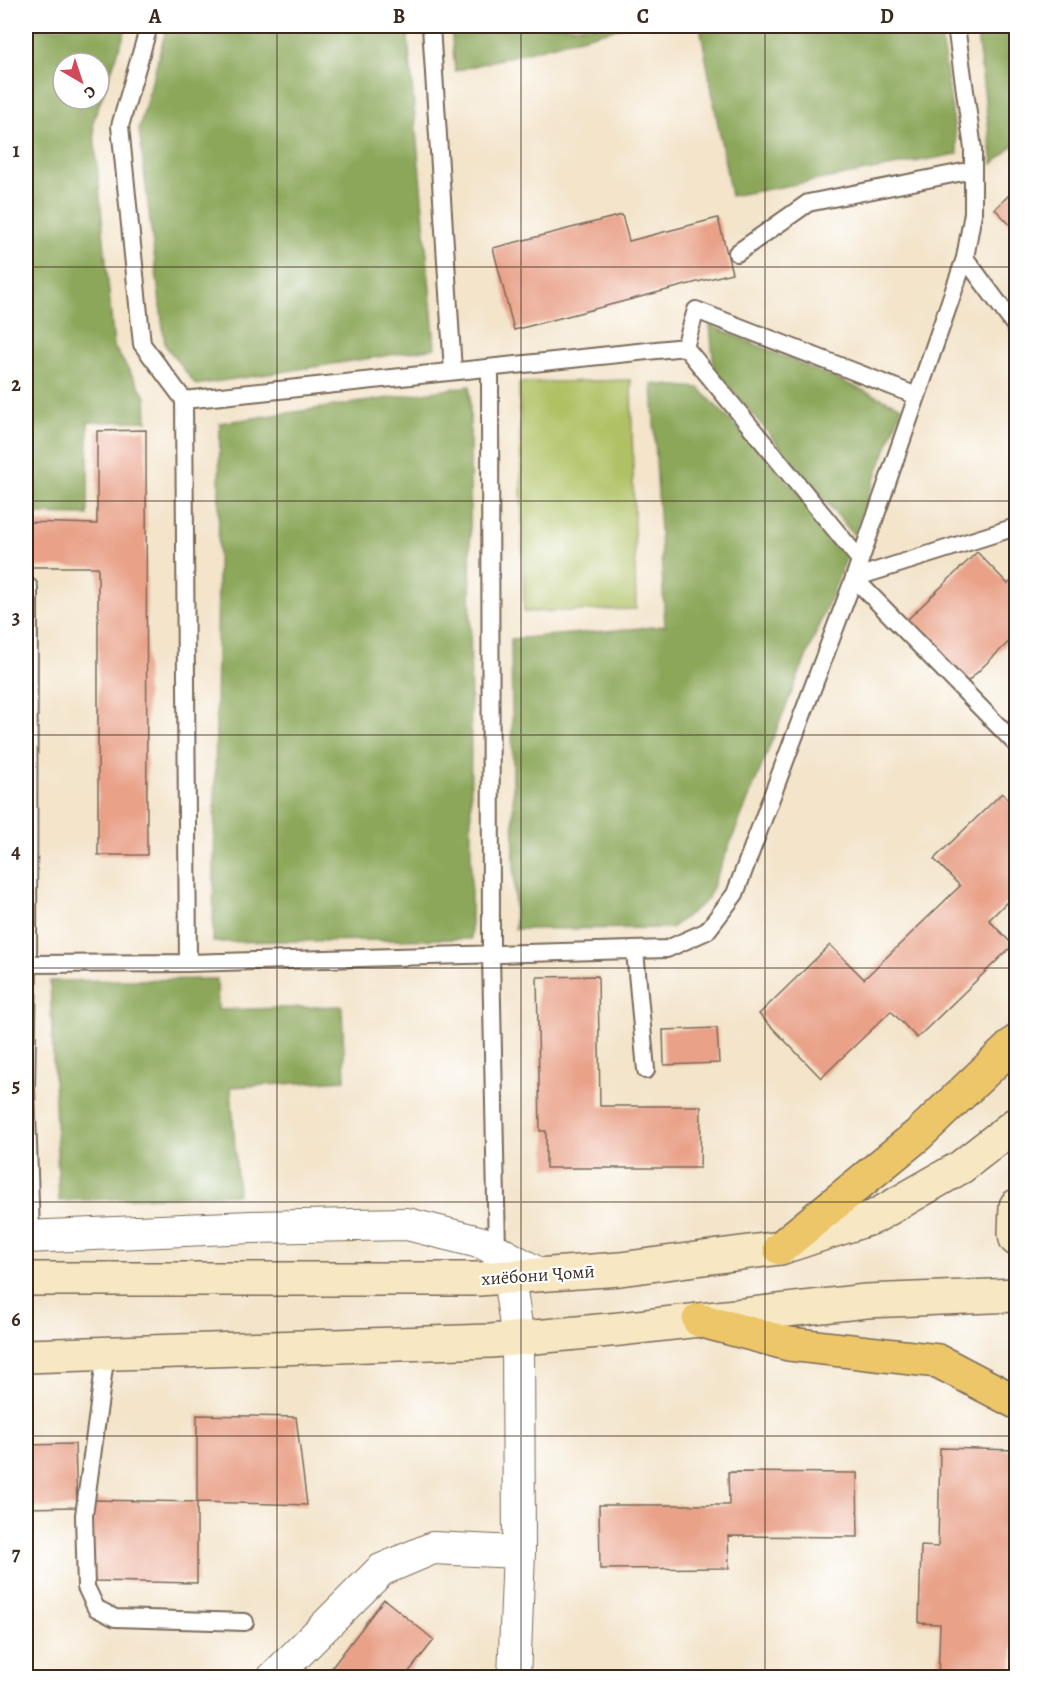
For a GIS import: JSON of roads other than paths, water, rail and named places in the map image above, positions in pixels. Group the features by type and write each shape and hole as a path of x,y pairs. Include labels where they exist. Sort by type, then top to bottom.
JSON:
{"main road":[{"path":"780,1248 918,1135 1017,1042"},
{"name":"хиёбони Ҷомӣ","path":"26,1279 479,1279 515,1267 620,1269 780,1248 874,1217 961,1167 1017,1124"},
{"path":"1017,1206 1014,1233 1017,1239"},
{"path":"26,1356 518,1339 866,1301 1017,1295"},
{"path":"699,1320 789,1344 938,1361 1017,1402"}],"street":[{"path":"28,1234 407,1224 483,1243 515,1267 518,1339 519,1552 514,1677"},
{"path":"273,1677 381,1570 433,1548 519,1552"}],"lane":[{"path":"149,26 120,126 142,344 184,400 188,963"},
{"path":"431,26 453,370"},
{"path":"28,964 188,963 635,951 667,949 707,931 735,894 854,578 965,258 973,213 973,149 956,26"},
{"path":"737,253 808,203 973,170"},
{"path":"965,258 1017,327"},
{"path":"685,346 696,310 917,396"},
{"path":"184,400 685,346"},
{"path":"685,346 860,560"},
{"path":"490,368 490,956 515,1267"},
{"path":"854,578 1017,527"},
{"path":"854,578 1017,744"},
{"path":"28,1234 26,1087 29,587"},
{"path":"635,951 646,1070"},
{"path":"106,1353 84,1515 86,1587 96,1608 115,1618 245,1622"}]}
